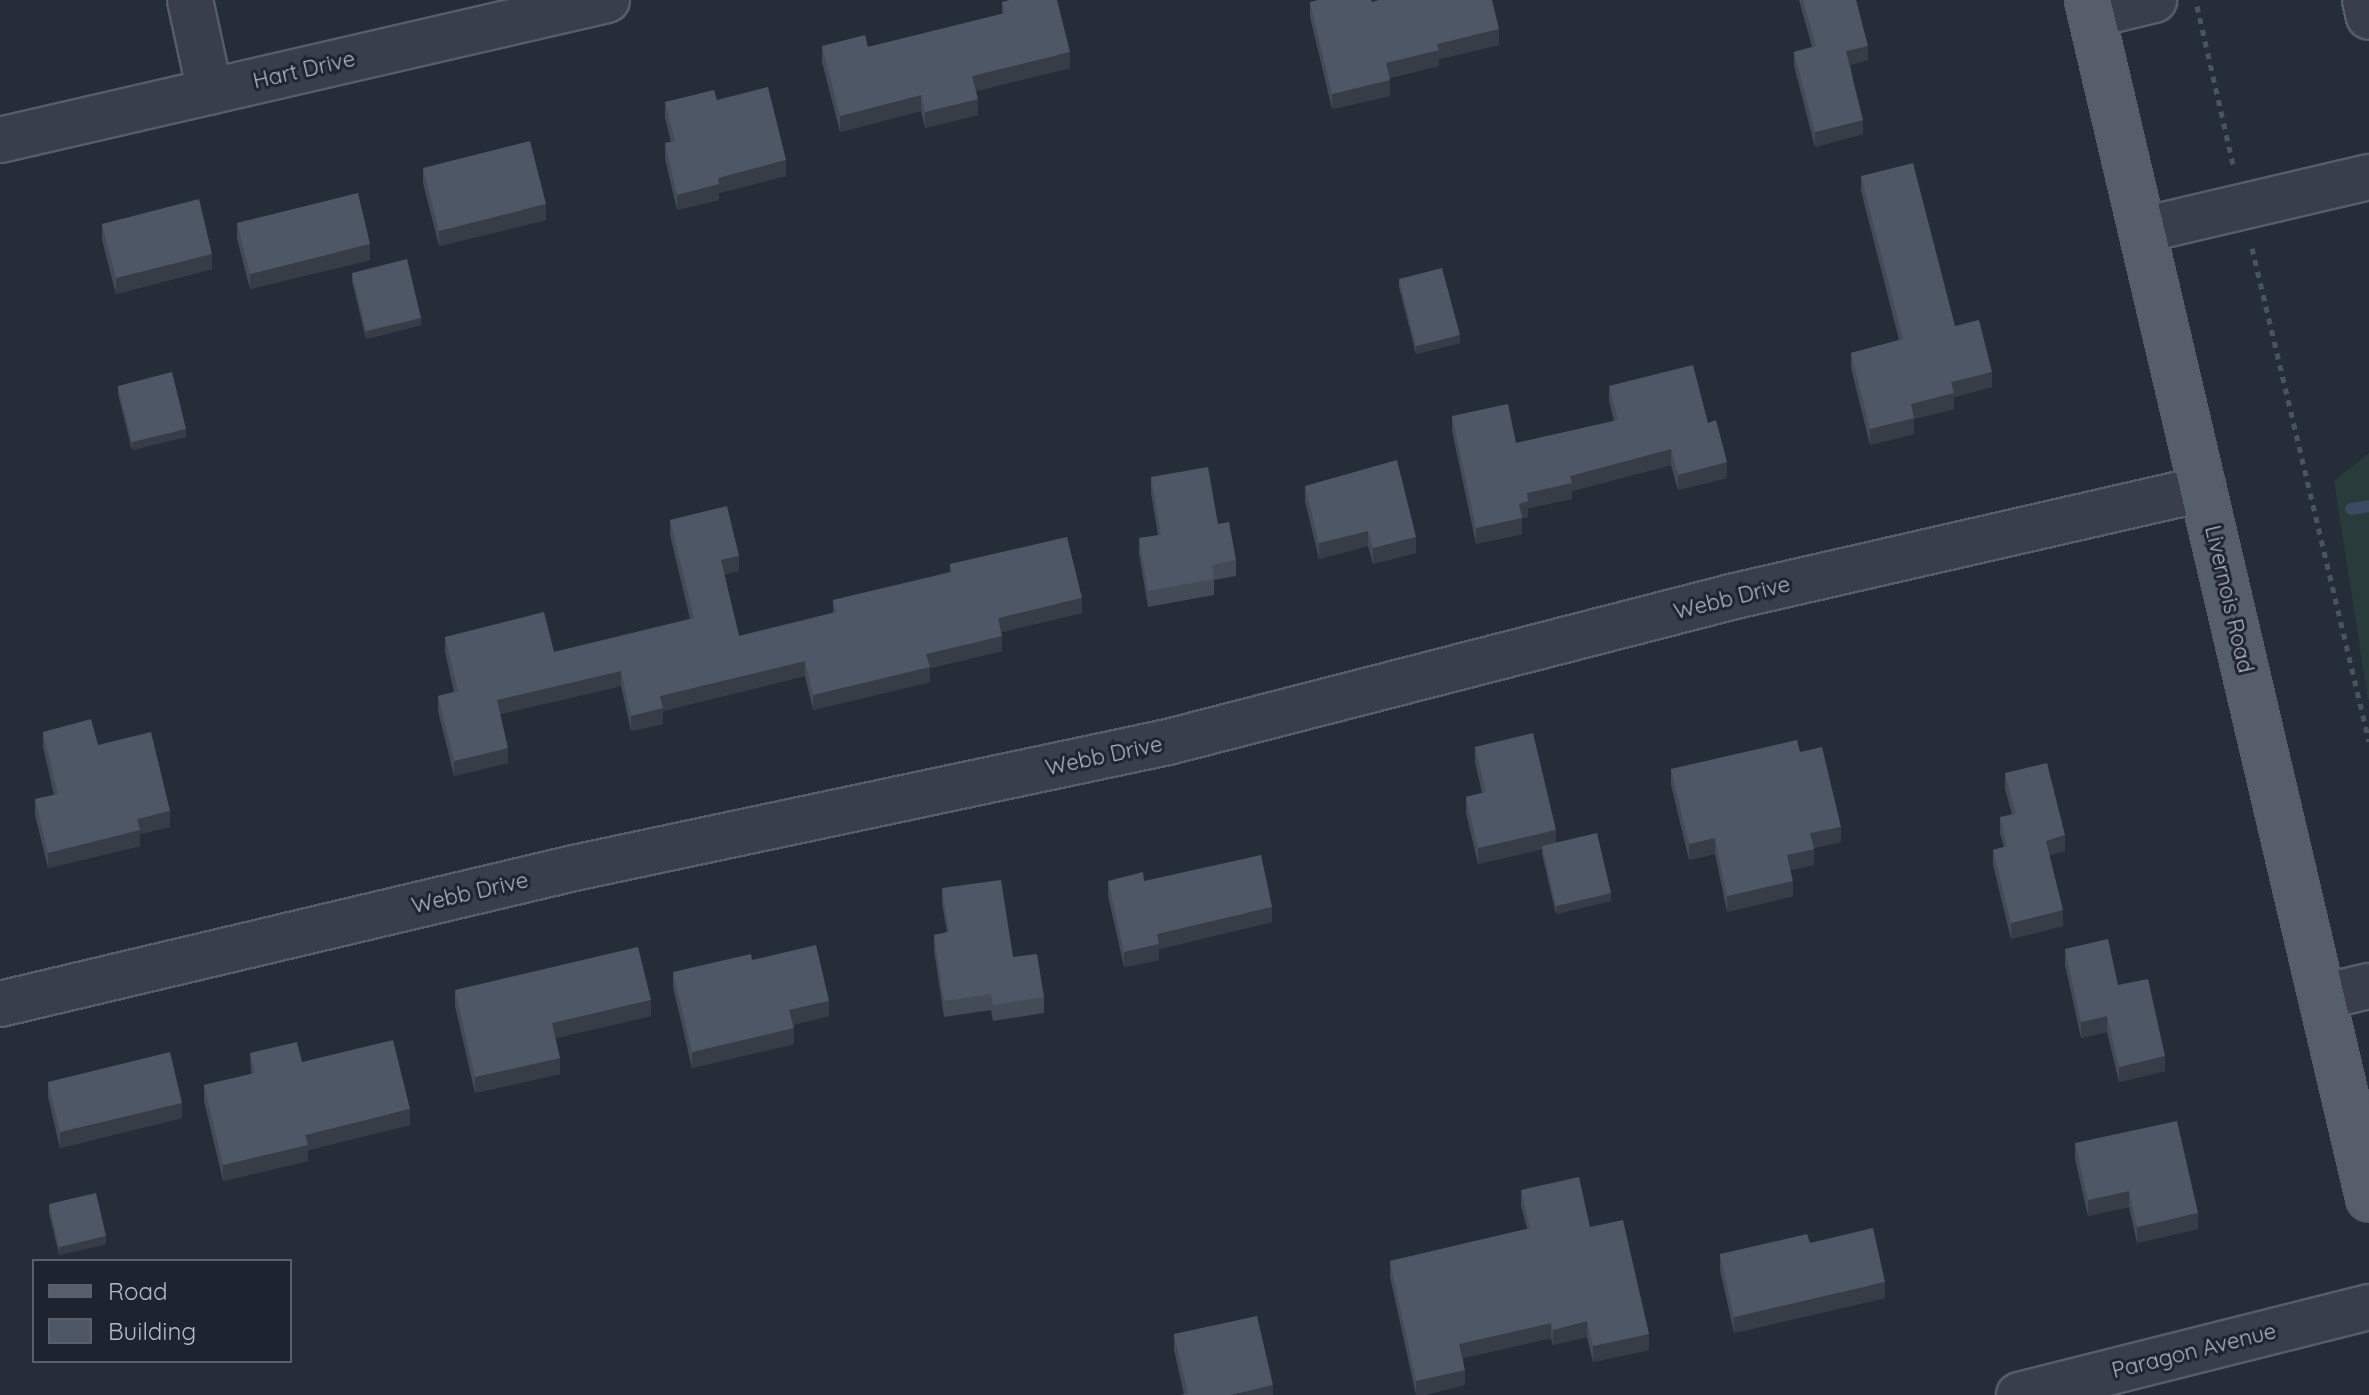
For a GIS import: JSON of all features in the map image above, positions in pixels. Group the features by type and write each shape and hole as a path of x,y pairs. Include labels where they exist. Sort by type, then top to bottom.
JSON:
{"main road":[{"name":"Livernois Road","path":"2090,7 2369,1198"}],"street":[{"path":"190,0 210,92"},
{"name":"Hart Drive","path":"0,140 607,0"},
{"path":"2090,7 2154,0"},
{"path":"2365,0 2369,17"},
{"path":"2143,230 2369,177"},
{"name":"Webb Drive","path":"0,1004 574,868 1244,725 1735,596 2203,489"},
{"path":"2322,997 2369,986"},
{"name":"Paragon Avenue","path":"2019,1395 2369,1307"}],"path":[{"path":"2195,0 2369,741"}],"shaded area":[{"path":"2369,453 2369,699 2368,700 2334,481"}],"building":[{"path":"1057,0 1070,52 972,76 978,99 925,112 921,95 840,116 822,46 865,35 868,47 1005,13 1002,2"},
{"path":"1492,0 1499,29 1437,44 1439,50 1386,63 1390,80 1332,94 1310,2"},
{"path":"1803,0 1856,0 1868,46 1846,51 1863,120 1815,132 1794,52 1816,46"},
{"path":"768,87 786,160 718,178 719,184 677,195 665,143 675,141 665,102 714,90 717,100"},
{"path":"530,141 546,204 439,231 423,168"},
{"path":"1913,163 1955,326 1979,320 1992,372 1951,382 1954,393 1911,404 1914,418 1870,429 1851,353 1903,339 1861,176"},
{"path":"358,193 370,244 250,274 237,223"},
{"path":"199,199 212,254 116,278 102,224"},
{"path":"407,259 421,318 366,331 352,273"},
{"path":"1442,268 1460,335 1416,346 1399,279"},
{"path":"1693,365 1708,423 1716,420 1727,462 1678,475 1671,449 1570,476 1572,483 1527,493 1528,501 1519,504 1522,518 1476,528 1452,416 1508,404 1516,443 1618,420 1609,386"},
{"path":"172,372 186,429 132,442 118,386"},
{"path":"1397,460 1416,537 1373,548 1368,531 1319,543 1305,486"},
{"path":"1208,467 1218,524 1229,522 1236,560 1212,565 1214,579 1148,591 1139,538 1161,535 1151,477"},
{"path":"727,506 739,556 721,560 739,636 836,612 833,600 952,572 950,564 1067,537 1082,598 998,618 1002,636 926,654 930,667 813,695 805,661 660,696 663,708 631,716 621,671 497,700 508,748 454,761 438,696 458,691 445,637 544,612 554,652 694,618 670,520"},
{"path":"91,719 98,745 151,732 170,811 137,819 140,830 48,853 35,799 58,794 43,732"},
{"path":"1533,733 1556,830 1478,848 1466,797 1486,792 1475,747"},
{"path":"1797,740 1800,752 1822,747 1841,827 1810,833 1814,849 1787,855 1793,881 1727,896 1715,838 1689,844 1671,769"},
{"path":"2047,763 2065,835 2046,841 2063,910 2011,923 1993,850 2007,846 2000,817 2016,814 2005,773"},
{"path":"1597,833 1611,893 1556,906 1542,846"},
{"path":"1261,855 1272,907 1157,934 1159,944 1124,952 1108,881 1143,872 1144,881"},
{"path":"1001,880 1013,957 1037,954 1044,997 993,1005 991,994 944,1001 934,935 949,932 942,888"},
{"path":"2108,939 2118,985 2148,979 2165,1056 2119,1067 2107,1016 2081,1022 2065,949"},
{"path":"816,945 829,1001 789,1010 794,1028 692,1052 673,972 751,954 752,960"},
{"path":"638,947 651,1000 552,1023 560,1058 475,1077 455,990"},
{"path":"393,1040 410,1109 305,1135 308,1145 223,1165 204,1085 255,1073 250,1053 297,1042 302,1062"},
{"path":"170,1052 182,1103 60,1132 48,1082"},
{"path":"2177,1121 2198,1213 2137,1227 2129,1191 2088,1200 2075,1143"},
{"path":"1579,1177 1590,1227 1623,1220 1649,1334 1593,1346 1587,1321 1553,1330 1551,1323 1459,1344 1465,1370 1416,1381 1390,1261 1530,1228 1521,1190"},
{"path":"96,1193 106,1236 59,1247 49,1204"},
{"path":"1873,1228 1885,1282 1734,1317 1720,1254 1807,1234 1810,1243"},
{"path":"1257,1316 1273,1385 1230,1395 1181,1395 1188,1393 1174,1334"}],"waterway":[{"path":"2351,509 2369,506"}]}
